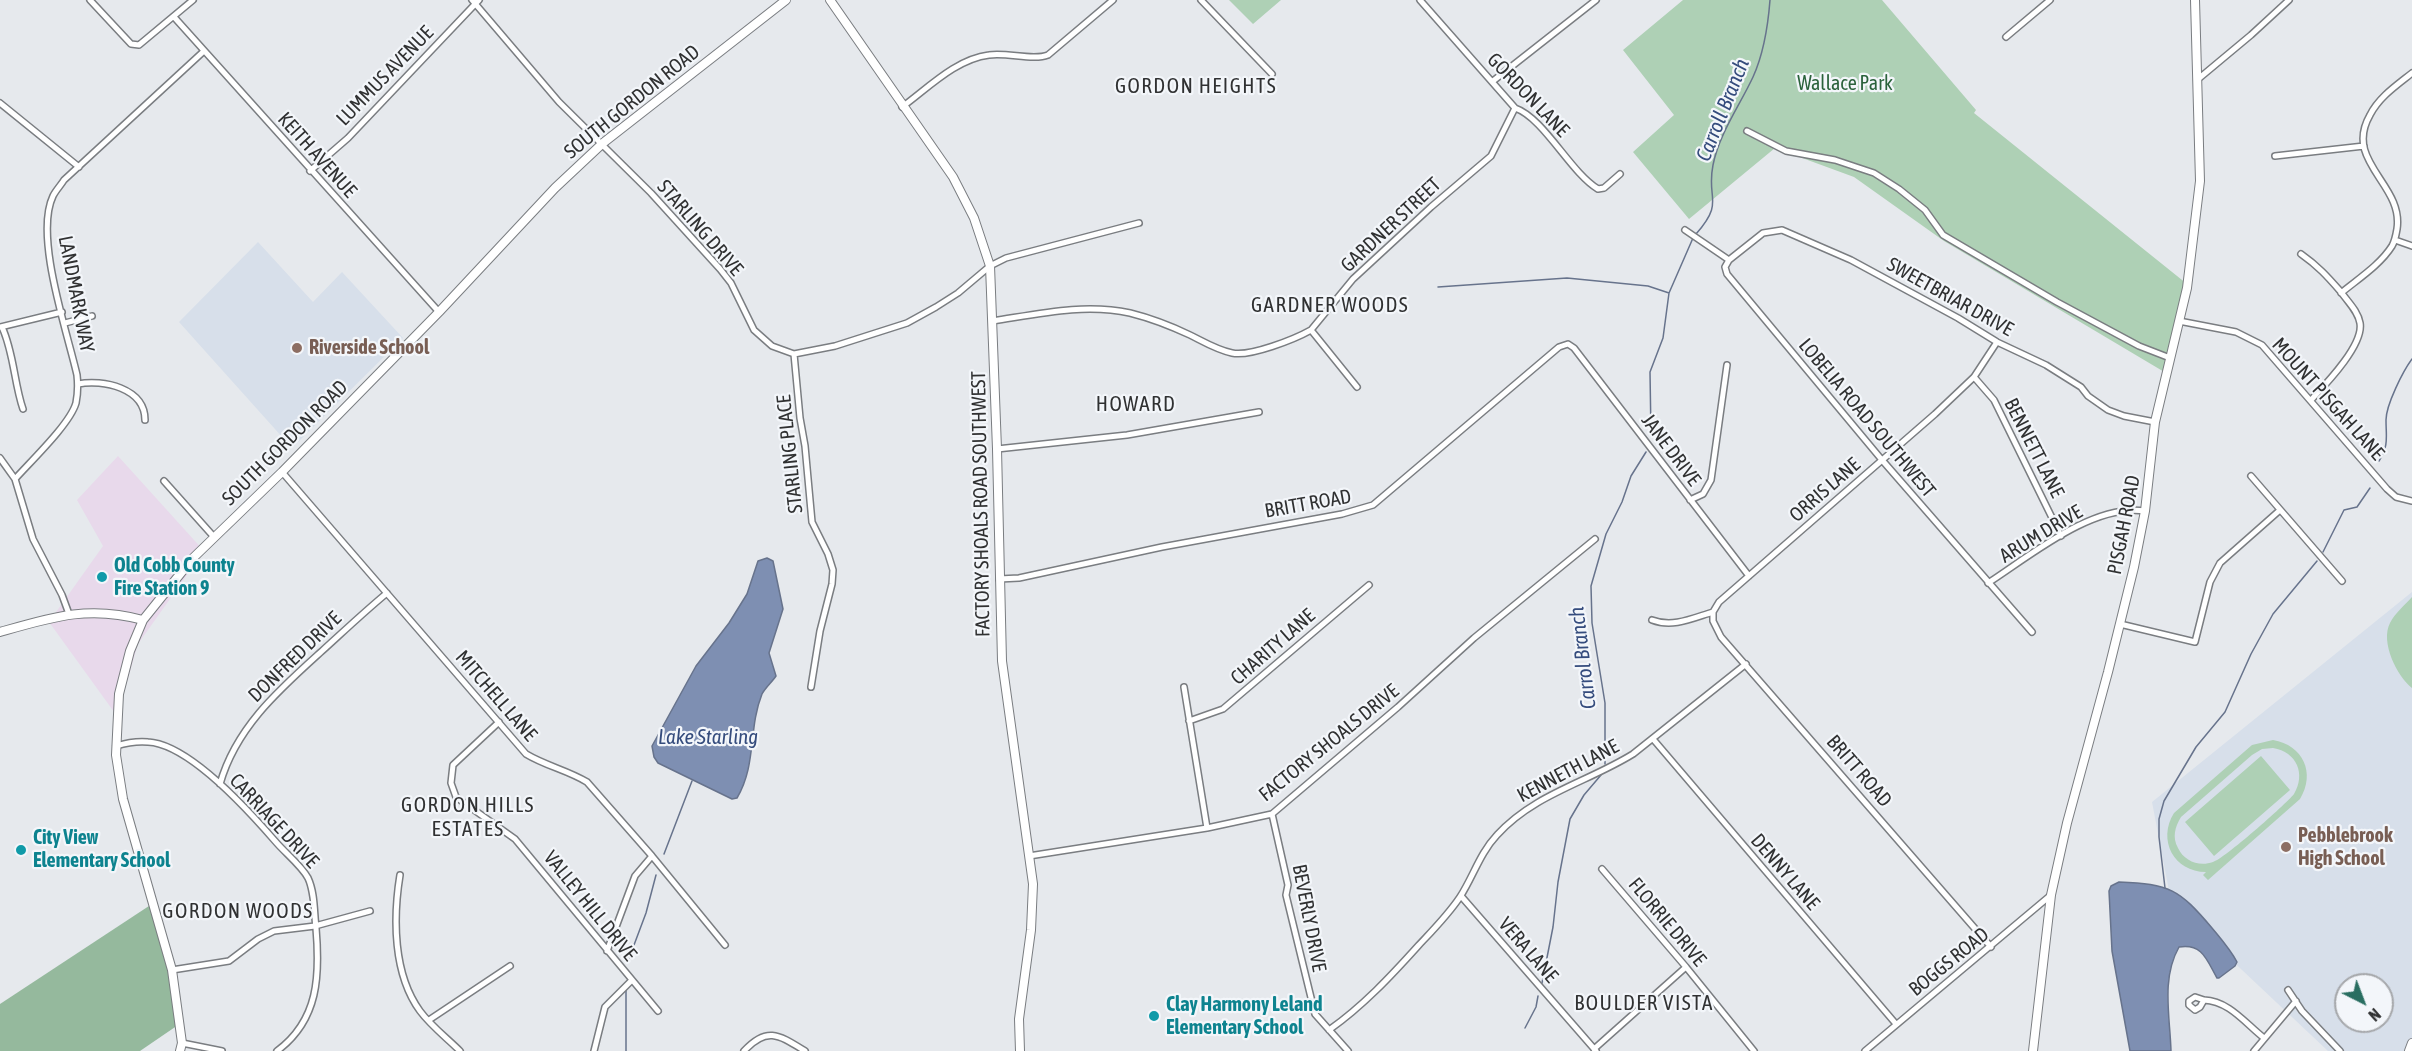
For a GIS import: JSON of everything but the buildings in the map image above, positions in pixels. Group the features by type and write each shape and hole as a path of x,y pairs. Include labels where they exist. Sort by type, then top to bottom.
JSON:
{"street":[{"path":"90,0 131,44 139,45 193,0"},
{"name":"SOUTH GORDON ROAD","path":"181,1047 172,970 118,778 116,746 119,694 130,651 143,620 178,574 282,472 439,312 520,224 603,143 786,0"},
{"name":"FACTORY SHOALS ROAD SOUTHWEST","path":"830,0 902,107 953,177 974,218 990,267 1002,661 1033,884 1031,930 1019,1019 1020,1051"},
{"path":"902,107 972,58 1008,54 1040,58 1048,55 1113,0"},
{"path":"1201,0 1272,74"},
{"name":"GORDON LANE","path":"1420,0 1515,108 1521,110 1532,120 1588,183 1598,189 1604,188 1620,174"},
{"path":"1493,81 1596,0"},
{"path":"2006,37 2050,0"},
{"name":"PISGAH ROAD","path":"2033,1051 2051,895 2067,823 2120,624 2145,511 2156,422 2191,257 2200,181 2195,0"},
{"path":"2197,80 2289,0"},
{"name":"STARLING DRIVE","path":"476,1 559,102 603,143 720,268 731,283 745,315 759,337 772,346 794,354"},
{"name":"LUMMUS AVENUE","path":"310,171 348,138 476,1"},
{"name":"KEITH AVENUE","path":"174,17 439,312"},
{"name":"LANDMARK WAY","path":"15,479 62,426 75,405 78,384 49,253 49,211 53,196 64,180 204,51"},
{"path":"2341,293 2382,258 2395,240 2397,223 2394,202 2367,160 2364,146 2365,127 2369,116 2388,93 2412,73"},
{"path":"0,103 79,167"},
{"name":"GARDNER STREET","path":"1311,330 1353,279 1431,207 1491,156 1515,108"},
{"path":"1747,131 1785,151 1835,160 1874,173 1925,210 1943,235 2067,307 2139,346 2170,358"},
{"path":"2275,156 2364,146"},
{"path":"794,354 857,339 923,315 1006,258 1138,223"},
{"path":"1685,230 1729,260"},
{"name":"SWEETBRIAR DRIVE","path":"1729,260 1763,233 1782,230 1851,260 1958,318 1997,342 2046,365 2081,387 2088,396 2108,410 2124,416 2156,422"},
{"path":"2395,240 2412,246"},
{"path":"2301,254 2320,267 2354,308 2360,320 2361,330 2358,340 2311,400"},
{"name":"LOBELIA ROAD SOUTHWEST","path":"1729,260 1725,267 1727,274 1882,460 2032,632"},
{"path":"993,321 1093,308 1129,313 1165,324 1234,354 1268,346 1311,330 1357,387"},
{"path":"23,409 16,374 1,327 62,312"},
{"path":"65,323 92,316"},
{"name":"MOUNT PISGAH LANE","path":"2179,321 2236,332 2262,345 2387,489 2396,497 2412,501"},
{"name":"ORRIS LANE","path":"1713,612 1719,602 1974,377 1997,342"},
{"name":"JANE DRIVE","path":"1568,344 1574,348 1749,576"},
{"name":"BRITT ROAD","path":"999,579 1019,578 1162,547 1342,514 1373,505 1559,347 1568,344"},
{"name":"STARLING PLACE","path":"794,354 812,522 828,554 833,570 811,687"},
{"path":"1690,500 1702,494 1711,480 1727,364"},
{"name":"BENNETT LANE","path":"1974,377 1994,400 2061,536"},
{"path":"78,384 88,382 114,385 137,398 144,411 145,420"},
{"path":"997,449 1126,435 1259,412"},
{"path":"0,458 15,479 33,540 62,595 69,614"},
{"name":"MITCHELL LANE","path":"282,472 526,754 541,763 575,774 587,782 725,945"},
{"path":"2251,476 2342,581"},
{"path":"164,481 214,537"},
{"name":"ARUM DRIVE","path":"1988,583 2061,536 2104,515 2121,510 2145,511"},
{"path":"2120,624 2195,642 2211,582 2220,563 2280,510"},
{"name":"FACTORY SHOALS DRIVE","path":"1029,856 1207,828 1272,814 1474,638 1595,539"},
{"name":"CHARITY LANE","path":"1189,721 1223,709 1369,585"},
{"name":"DONFRED DRIVE","path":"220,784 237,746 261,708 292,677 387,593"},
{"path":"0,632 69,614 96,611 143,620"},
{"path":"1652,620 1663,624 1681,622 1713,612"},
{"name":"BRITT ROAD","path":"1713,612 1713,621 1721,637 1991,946"},
{"name":"KENNETH LANE","path":"1329,1030 1352,1014 1386,981 1447,914 1461,896 1491,842 1517,816 1555,791 1613,766 1653,739 1746,664"},
{"path":"1184,687 1207,828"},
{"name":"VALLEY HILL DRIVE","path":"499,722 453,765 451,773 453,791 464,804 515,839 658,1011"},
{"name":"DENNY LANE","path":"1653,739 1896,1024"},
{"name":"CARRIAGE DRIVE","path":"116,746 136,742 154,743 190,760 220,784 306,874 312,891 319,965 312,999 298,1031 276,1051"},
{"name":"BEVERLY DRIVE","path":"1272,814 1288,885 1286,895 1316,1014 1348,1051"},
{"path":"607,951 635,876 652,856"},
{"name":"FLORRIE DRIVE","path":"1602,869 1754,1051"},
{"path":"400,875 396,932 403,971 413,999 429,1020 460,1051"},
{"name":"BOGGS ROAD","path":"1865,1051 2051,895"},
{"name":"VERA LANE","path":"1461,896 1595,1050"},
{"path":"172,970 229,961 266,934 288,928 315,926 370,911"},
{"path":"429,1020 488,978 510,966"},
{"path":"1595,1050 1686,967"},
{"path":"594,1051 605,1007 631,981"},
{"path":"2288,990 2325,1037 2340,1051"},
{"path":"2204,1000 2212,1000 2224,1006 2264,1038"},
{"path":"2254,1051 2296,1001"},
{"path":"744,1051 758,1038 767,1034 782,1038 804,1051"},
{"path":"2409,1051 2412,1043"},
{"path":"181,1047 222,1051"}],"shaded area":[{"name":"Riverside School","path":"258,242 313,302 342,272 403,338 292,448 179,322"},
{"path":"118,456 204,551 138,644 117,716 49,622 103,546 77,500"},
{"name":"Pebblebrook High School","path":"2412,592 2411,1051 2328,1051 2190,921 2169,891 2152,802"}],"green space":[{"path":"1229,0 1281,0 1253,24"},
{"name":"Wallace Park","path":"1683,0 1882,0 1976,110 1974,113 2187,284 2166,373 1944,241 1854,177 1775,148 1689,219 1633,152 1674,115 1623,50"},
{"path":"2412,597 2412,688 2406,683 2392,658 2387,631 2397,612"},
{"path":"2273,740 2292,748 2304,762 2307,780 2305,789 2300,799 2208,880 2203,875 2206,872 2185,867 2172,853 2167,834 2169,823 2174,813 2252,745","holes":["2262,749 2281,750 2288,754 2297,765 2299,779 2294,794 2219,859 2202,864 2192,862 2184,856 2176,844 2175,836 2181,817 2252,755"]},
{"path":"2261,756 2290,790 2214,856 2185,822"},
{"path":"152,904 181,1023 140,1051 0,1051 0,1004"}],"water":[{"name":"Lake Starling","path":"767,558 773,561 783,609 769,653 776,676 762,694 755,720 747,772 737,798 732,799 658,763 652,746 696,666 729,623 747,594 758,561"},
{"path":"2119,882 2162,887 2182,897 2212,928 2237,962 2235,966 2217,978 2199,951 2187,946 2179,947 2173,959 2168,985 2171,1051 2130,1051 2112,951 2109,891 2111,886"}],"waterway":[{"name":"Carroll Branch","path":"1696,234 1705,223 1712,207 1711,177 1716,153 1730,120 1753,77 1763,49 1770,0"},
{"path":"1651,436 1650,372 1663,338 1669,293 1693,238"},
{"path":"1438,287 1567,278 1648,286 1669,293"},
{"path":"2379,461 2386,446 2386,420 2389,406 2412,359"},
{"name":"Carrol Branch","path":"1605,764 1605,703 1592,623 1591,586 1606,534 1622,502 1631,476 1646,452"},
{"path":"2323,552 2344,510 2357,507 2370,488"},
{"path":"2165,888 2159,837 2159,819 2164,801 2196,747 2225,712 2251,654 2273,614 2317,561"},
{"path":"1542,983 1570,819 1584,795 1601,775"},
{"path":"664,854 692,781"},
{"path":"628,961 646,913 656,875"},
{"path":"626,990 626,1051"},
{"path":"1525,1028 1536,1007 1538,996"}],"place":[{"name":"Riverside School","path":"297,348"},
{"name":"Old Cobb County Fire Station 9","path":"102,577"},
{"name":"Pebblebrook High School","path":"2286,847"},
{"name":"City View Elementary School","path":"21,850"},
{"name":"Clay Harmony Leland Elementary School","path":"1154,1016"}],"district":[{"name":"GORDON HEIGHTS","path":"1196,86"},
{"name":"GARDNER WOODS","path":"1330,305"},
{"name":"HOWARD","path":"1136,404"},
{"name":"GORDON HILLS ESTATES","path":"468,817"},
{"name":"GORDON WOODS","path":"238,911"},
{"name":"BOULDER VISTA","path":"1644,1003"}]}
